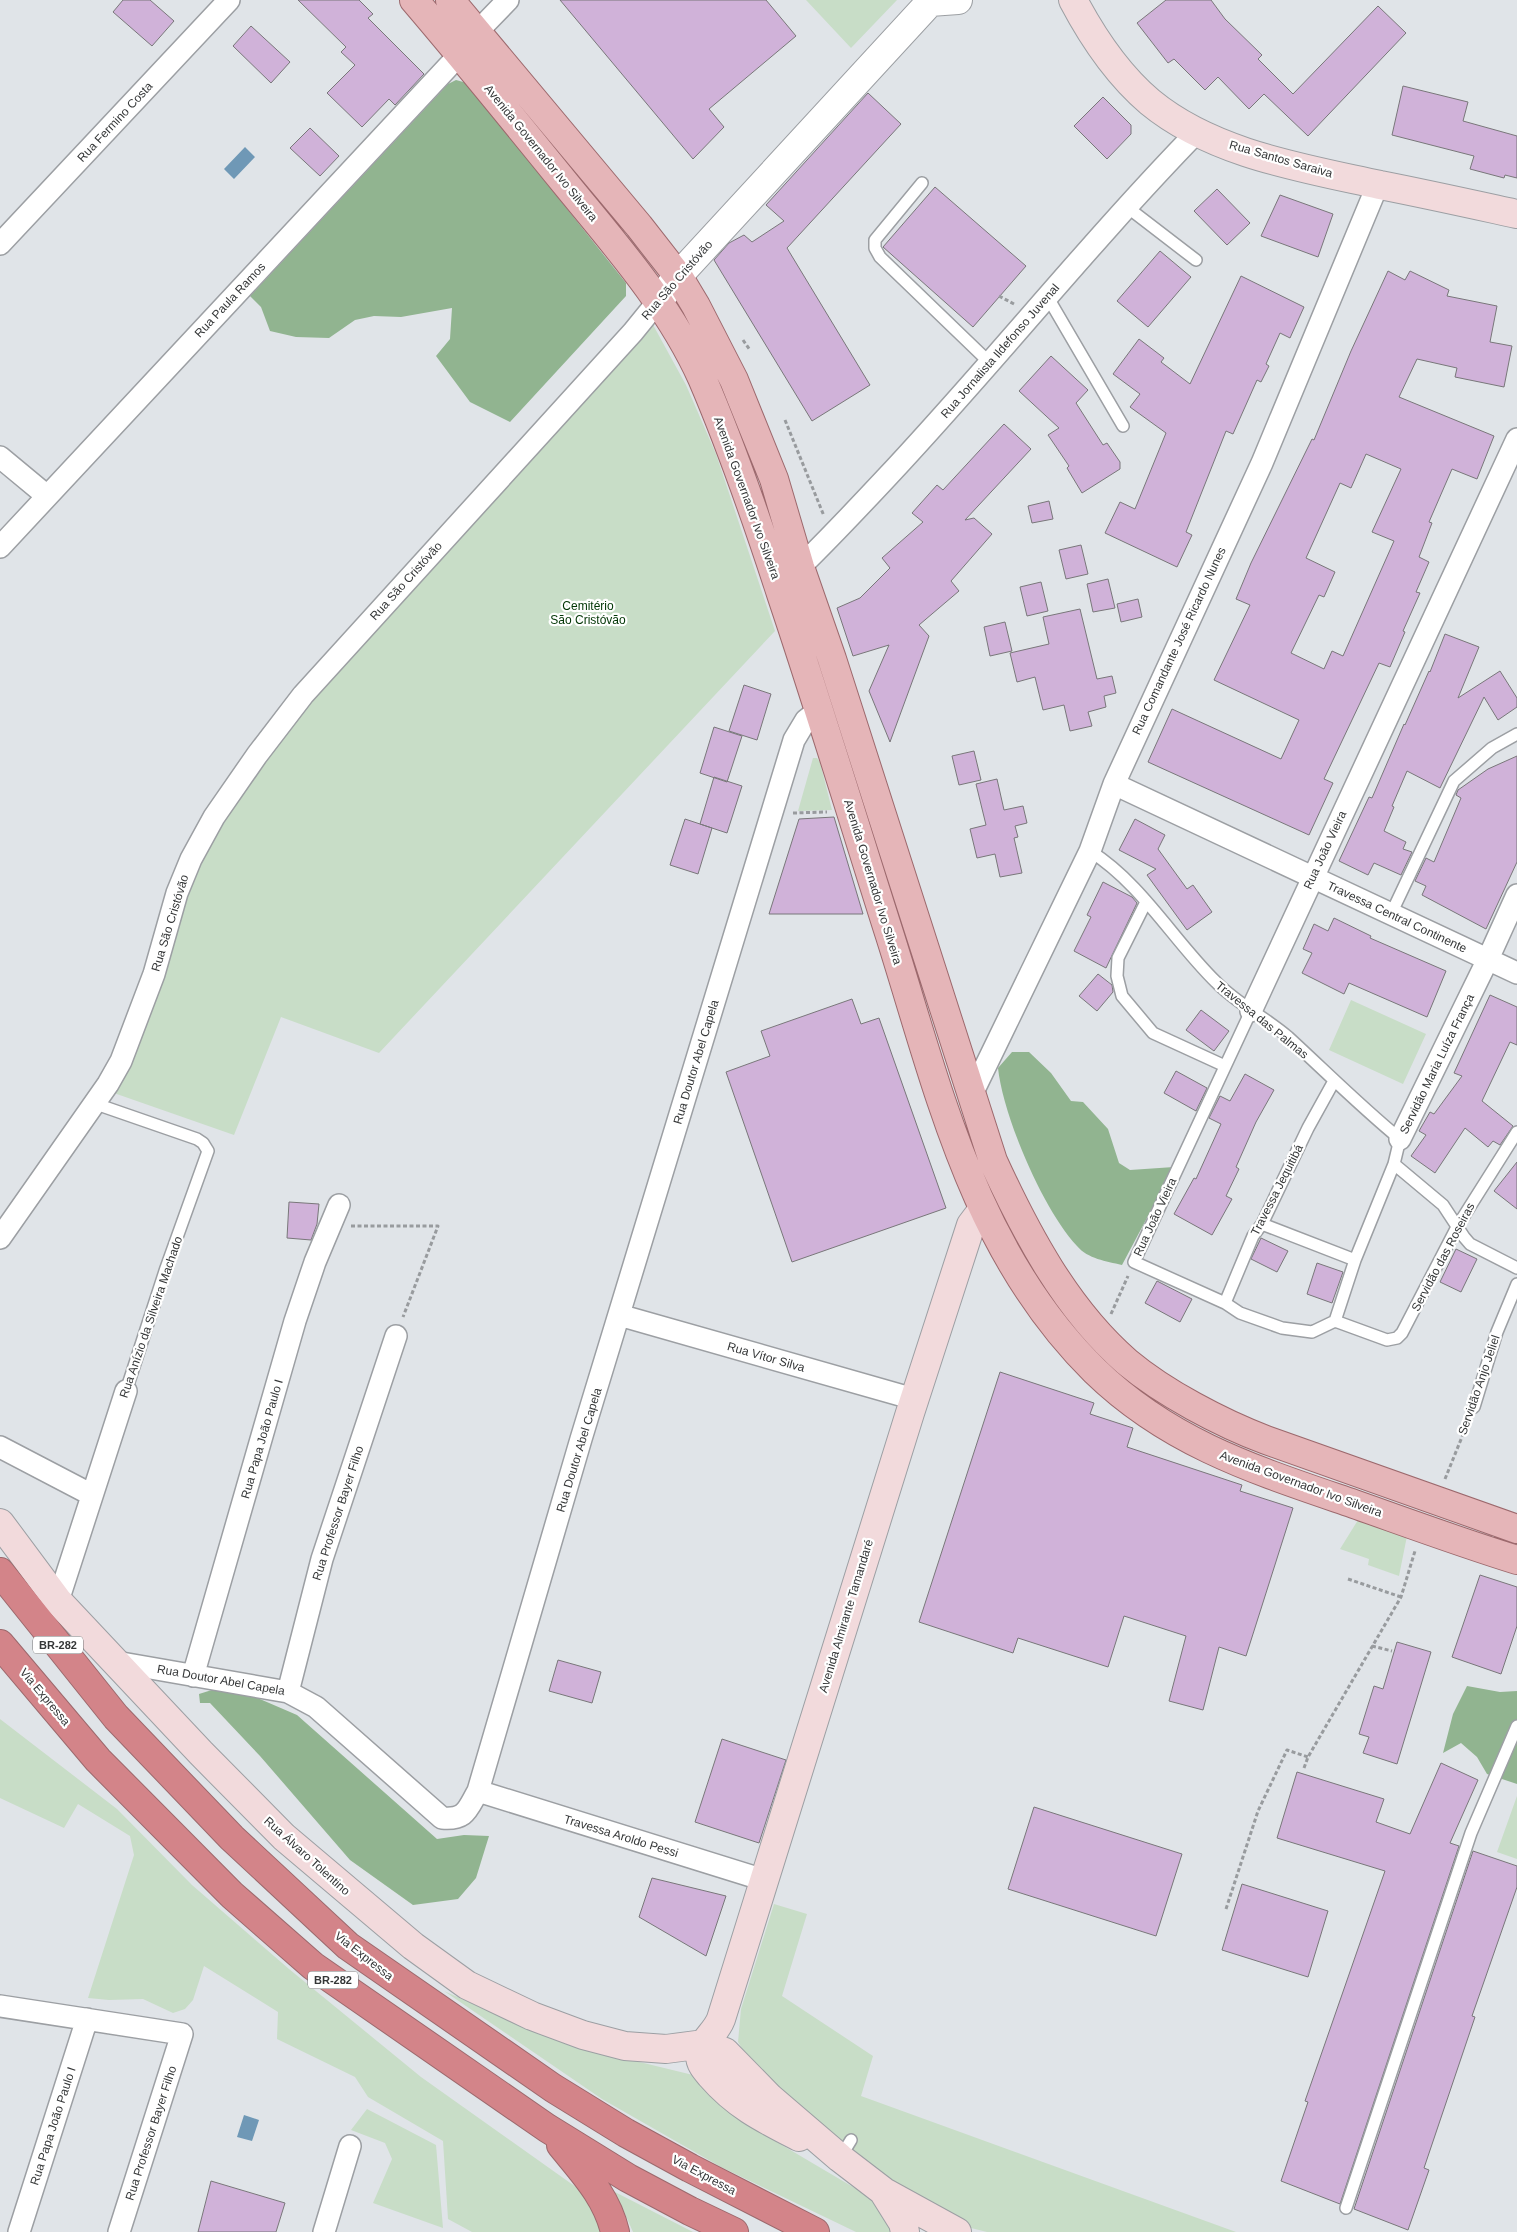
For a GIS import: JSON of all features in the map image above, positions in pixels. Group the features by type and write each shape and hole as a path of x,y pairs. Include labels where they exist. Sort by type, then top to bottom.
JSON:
{"highway":[{"name":"Via Expressa","path":"0,1572 116,1717 232,1838 348,1946 553,2088 626,2133 816,2232"},
{"name":"Via Expressa","path":"0,1644 98,1760 232,1895 313,1966 547,2128 628,2178 734,2232"},
{"path":"547,2128 596,2187 612,2219 615,2232"}],"main road":[{"name":"Avenida Governador Ivo Silveira","path":"414,0 659,300 698,370 736,460 819,710 951,1130 983,1209 1006,1257 1036,1301 1096,1371 1144,1412 1179,1434 1230,1460 1517,1560"},
{"path":"450,0 678,276 716,344 745,405 774,480 800,567 846,702 993,1160 1021,1221 1052,1272 1096,1329 1126,1360 1166,1389 1245,1432 1324,1462 1517,1529"},
{"name":"Rua Santos Saraiva","path":"1073,0 1110,60 1129,82 1151,103 1197,132 1243,151 1313,170 1517,214"},
{"path":"616,245 625,246 633,243 638,235 638,226"},
{"path":"819,710 846,702"},
{"name":"Avenida Almirante Tamandaré","path":"905,2232 903,2223 883,2191 846,2149 749,2111 726,2093 703,2067 700,2058 716,2041 764,1880 914,1400 971,1225 983,1209"},
{"path":"1316,1491 1324,1462"},
{"name":"Rua Álvaro Tolentino","path":"0,1523 58,1601 201,1753 284,1837 413,1946 467,1985 532,2016 583,2035 625,2046 666,2049 716,2041"},
{"path":"883,2191 957,2232"}],"street":[{"name":"Rua Fermino Costa","path":"0,244 229,0"},
{"path":"477,32 508,0"},
{"name":"Rua São Cristóvão","path":"0,1238 40,1179 96,1104 121,1061 154,974 177,893 191,859 214,817 257,755 303,695 627,339 678,276 931,1 958,0"},
{"name":"Rua Paula Ramos","path":"0,547 460,54"},
{"name":"Rua Jornalista Ildefonso Juvenal","path":"800,567 844,525 990,363 1047,296 1197,132"},
{"name":"Rua Comandante José Ricardo Nunes","path":"972,1094 1090,852 1114,784 1262,463 1378,184"},
{"name":"Rua João Vieira","path":"1251,1011 1517,439"},
{"path":"0,457 47,496"},
{"name":"Rua Doutor Abel Capela","path":"116,1662 288,1692 316,1707 442,1818 456,1819 464,1814 478,1791 619,1315 794,740 806,720 819,710"},
{"name":"Travessa Central Continente","path":"1114,784 1517,973"},
{"name":"Servidão Maria Luíza França","path":"1400,1139 1488,960 1517,895"},
{"name":"Rua Papa João Paulo I","path":"193,1676 295,1321 315,1262 338,1206"},
{"name":"Rua Vítor Silva","path":"619,1315 914,1400"},
{"name":"Rua Professor Bayer Filho","path":"288,1692 322,1559 396,1336"},
{"name":"Rua Anízio da Silveira Machado","path":"58,1601 126,1391"},
{"path":"0,1447 92,1495"},
{"name":"Travessa Aroldo Pessi","path":"478,1791 764,1880"},
{"path":"0,2006 86,2019"},
{"name":"Rua Papa João Paulo I","path":"19,2232 86,2019"},
{"name":"Rua Professor Bayer Filho","path":"86,2019 182,2034 119,2232"},
{"path":"324,2232 350,2146"}],"lane":[{"path":"922,183 874,240 875,248 880,257 990,363"},
{"path":"1127,207 1196,260"},
{"path":"1047,296 1123,426"},
{"path":"1391,914 1454,781 1492,748 1517,734"},
{"name":"Travessa das Palmas","path":"1090,852 1124,878 1208,974 1229,995 1264,1018 1287,1037 1400,1139"},
{"path":"1146,902 1118,958 1117,976 1122,996 1153,1033 1225,1066"},
{"name":"Rua João Vieira","path":"1134,1262 1251,1011"},
{"name":"Travessa Jequitibá","path":"1225,1303 1253,1236 1262,1224 1308,1128 1334,1081"},
{"name":"Rua Anízio da Silveira Machado","path":"96,1104 197,1139 203,1143 208,1151 166,1268 126,1391"},
{"name":"Servidão das Roseiras","path":"1335,1321 1386,1340 1397,1338 1402,1333 1457,1227 1517,1132"},
{"name":"Servidão Maria Luíza França","path":"1335,1321 1355,1260 1394,1164 1400,1139"},
{"path":"1394,1164 1443,1205 1470,1244 1517,1268"},
{"path":"1262,1224 1355,1260"},
{"path":"1134,1262 1225,1303 1240,1313 1282,1328 1312,1332 1335,1321"},
{"name":"Servidão Anjo Jeliel","path":"1474,1407 1497,1332 1517,1284"},
{"path":"1346,2208 1471,1833 1517,1726"}],"path":[{"path":"785,420 827,523"},
{"path":"788,813 831,812"},
{"path":"331,1226 438,1226 396,1336"},
{"path":"1110,1317 1134,1262"},
{"name":"Servidão Anjo Jeliel","path":"1442,1487 1474,1407"},
{"path":"1304,1768 1308,1757 1401,1597 1422,1528"},
{"path":"1348,1579 1401,1597"},
{"path":"1372,1646 1392,1651"},
{"path":"1226,1909 1258,1811 1287,1750 1308,1757"}],"green space":[{"path":"806,0 897,0 851,48"},
{"path":"456,80 467,83 626,283 626,296 510,422 470,402 436,356 450,339 452,308 401,317 374,316 355,320 329,338 296,337 270,331 261,307 250,296 448,84"},
{"name":"Cemitério São Cristóvão","path":"652,323 686,385 716,454 775,631 379,1053 281,1017 234,1135 111,1092 129,1070 186,882 219,825 317,687"},
{"path":"813,758 817,758 820,762 832,810 798,811"},
{"path":"1351,1000 1426,1034 1403,1084 1329,1050"},
{"path":"1012,1052 1029,1052 1051,1073 1071,1101 1083,1102 1108,1129 1119,1163 1130,1170 1174,1167 1122,1265 1098,1259 1081,1250 1064,1230 1038,1187 1016,1136 1001,1088 998,1068"},
{"path":"1358,1520 1407,1536 1399,1576 1368,1565 1369,1559 1340,1549"},
{"path":"1467,1686 1500,1692 1517,1691 1517,1784 1487,1774 1477,1757 1461,1743 1443,1753 1453,1714"},
{"path":"215,1689 253,1696 297,1715 437,1839 464,1835 489,1836 476,1878 458,1899 413,1905 350,1860 260,1756 210,1703 200,1703 199,1694"},
{"path":"0,1719 117,1809 192,1885 289,1969 421,2077 590,2197 608,2232 472,2232 448,2219 443,2141 368,2097 355,2077 277,2039 278,2012 204,1966 193,2000 185,2009 173,2013 143,1999 109,2000 88,1998 134,1855 130,1836 78,1804 64,1828 0,1798"},
{"path":"1517,1796 1517,1859 1497,1852"},
{"path":"774,1904 807,1914 782,1996 873,2056 861,2096 1236,2232 987,2232 971,2228 897,2186 812,2125 757,2073 738,2042 741,2009"},
{"path":"444,1991 534,2031 623,2058 693,2075 738,2119 875,2200 898,2232 856,2232 721,2167 602,2099"},
{"path":"367,2109 436,2145 443,2228 373,2203 392,2159 385,2143 351,2130"},
{"path":"611,2190 693,2232 633,2232 622,2207"}],"water":[{"path":"245,147 255,157 234,179 224,169"},
{"path":"244,2115 259,2120 252,2141 237,2137"}],"building":[{"path":"123,0 150,0 174,21 152,46 113,12"},
{"path":"298,0 359,0 373,14 368,18 424,74 395,105 389,99 362,127 327,93 355,65 341,52 346,47"},
{"path":"560,0 766,0 796,36 709,109 724,127 693,159"},
{"path":"1166,0 1211,0 1225,19 1262,55 1258,59 1293,94 1378,6 1406,33 1308,136 1264,94 1249,109 1218,77 1205,90 1174,59 1168,63 1137,23"},
{"path":"251,26 290,62 271,83 233,46"},
{"path":"1403,86 1468,102 1463,121 1517,136 1517,178 1505,175 1504,178 1470,169 1474,156 1392,135"},
{"path":"868,93 901,124 787,248 870,385 812,421 714,260 729,243 744,235 752,242 784,221 766,205"},
{"path":"1103,97 1131,125 1131,134 1107,159 1074,126"},
{"path":"310,128 339,156 320,176 290,148"},
{"path":"935,187 1026,266 973,327 883,247"},
{"path":"1217,189 1250,223 1227,245 1194,211"},
{"path":"1280,195 1333,214 1318,257 1261,236"},
{"path":"1160,251 1191,277 1148,327 1117,301"},
{"path":"1388,271 1405,280 1410,271 1449,290 1447,296 1497,306 1490,342 1512,346 1504,387 1455,377 1457,368 1417,359 1399,397 1494,436 1477,479 1452,469 1429,522 1432,523 1419,557 1429,562 1416,592 1420,593 1403,631 1405,632 1390,667 1379,663 1324,779 1333,783 1309,835 1148,762 1172,709 1281,759 1299,720 1214,680 1250,605 1236,599 1251,563 1312,439 1314,440 1351,351","holes":["1366,454 1401,469 1372,532 1394,541 1343,656 1332,651 1324,669 1291,653 1319,595 1324,597 1335,572 1306,558 1340,483 1351,488"]},
{"path":"1241,276 1304,307 1290,338 1280,333 1266,364 1269,366 1261,382 1257,380 1233,434 1226,431 1186,532 1192,535 1177,567 1105,533 1120,502 1135,509 1166,433 1130,407 1140,394 1113,374 1139,339 1164,358 1161,362 1190,384"},
{"path":"1051,356 1088,390 1076,403 1103,445 1107,443 1120,462 1120,469 1082,493 1067,468 1069,466 1048,435 1059,428 1019,391"},
{"path":"1004,424 1031,449 965,520 974,518 992,534 951,581 959,591 919,625 929,636 890,742 869,691 889,645 853,656 837,608 860,598 890,568 882,558 923,522 912,513 937,485 943,490"},
{"path":"1049,501 1053,519 1032,523 1028,506"},
{"path":"1081,545 1088,574 1066,579 1059,550"},
{"path":"1108,579 1115,608 1093,612 1087,584"},
{"path":"1041,582 1048,611 1027,616 1020,587"},
{"path":"1138,599 1142,617 1121,622 1117,604"},
{"path":"1080,609 1097,679 1112,676 1116,693 1104,696 1106,707 1088,712 1092,726 1070,731 1064,705 1043,710 1035,677 1017,682 1010,653 1049,644 1043,617"},
{"path":"1005,622 1012,651 990,656 984,627"},
{"path":"1445,634 1479,647 1458,698 1500,671 1517,698 1517,707 1498,720 1484,697 1440,788 1407,771 1384,831 1406,842 1403,849 1412,852 1401,875 1374,863 1368,875 1339,861 1369,797 1372,798 1404,724 1430,672"},
{"path":"744,685 771,694 757,740 729,731"},
{"path":"714,727 742,736 727,782 700,773"},
{"path":"974,751 981,780 959,785 952,756"},
{"path":"1517,756 1517,862 1486,929 1422,895 1426,886 1415,881 1426,858 1434,862 1461,798 1456,795 1458,790 1488,769"},
{"path":"714,777 742,786 727,833 700,824"},
{"path":"997,779 1004,810 1023,806 1027,823 1015,826 1018,837 1014,838 1022,873 1000,877 995,854 977,858 970,829 986,825 976,784"},
{"path":"834,817 863,914 769,914 799,819"},
{"path":"685,819 712,828 698,874 670,865"},
{"path":"1135,819 1165,835 1158,849 1187,889 1193,885 1212,912 1187,930 1147,875 1156,869 1119,850"},
{"path":"1103,882 1132,897 1137,903 1106,968 1074,951 1091,917 1087,915"},
{"path":"1334,918 1371,936 1370,938 1446,971 1427,1017 1349,983 1344,994 1302,973 1312,953 1303,949 1314,924 1328,931"},
{"path":"1098,974 1112,985 1113,992 1097,1011 1079,996"},
{"path":"1490,995 1517,1007 1517,1045 1510,1042 1482,1101 1513,1126 1500,1145 1493,1141 1488,1147 1465,1128 1435,1173 1411,1156 1426,1135 1419,1131 1430,1112 1434,1114 1462,1076 1454,1073"},
{"path":"852,999 861,1024 879,1018 946,1208 792,1262 726,1072 770,1056 761,1031"},
{"path":"1201,1010 1229,1031 1214,1051 1186,1030"},
{"path":"1176,1071 1207,1088 1196,1111 1164,1093"},
{"path":"1245,1074 1274,1090 1256,1122 1236,1167 1239,1169 1226,1196 1232,1199 1212,1235 1174,1214 1194,1178 1196,1179 1221,1124 1209,1118 1220,1096 1230,1101"},
{"path":"1517,1162 1517,1209 1494,1191"},
{"path":"289,1202 319,1204 317,1224 311,1240 287,1238"},
{"path":"1261,1238 1288,1251 1277,1272 1251,1259"},
{"path":"1456,1249 1477,1259 1461,1292 1440,1282"},
{"path":"1317,1263 1343,1272 1332,1303 1307,1294"},
{"path":"1157,1281 1192,1299 1180,1322 1145,1303"},
{"path":"1000,1372 1094,1403 1090,1414 1133,1428 1127,1447 1242,1485 1240,1491 1293,1508 1246,1656 1219,1647 1203,1710 1169,1701 1186,1636 1124,1616 1108,1667 1018,1638 1013,1653 919,1622"},
{"path":"1480,1575 1517,1587 1517,1626 1501,1674 1452,1657"},
{"path":"1397,1642 1431,1652 1397,1764 1363,1753 1369,1737 1359,1734 1374,1686 1383,1689"},
{"path":"558,1660 601,1672 592,1703 549,1691"},
{"path":"722,1739 786,1760 759,1843 695,1822"},
{"path":"1441,1763 1478,1780 1450,1843 1459,1846 1340,2204 1281,2181 1308,2102 1305,2101 1385,1871 1277,1838 1297,1772 1384,1799 1376,1822 1410,1834"},
{"path":"1034,1807 1182,1854 1156,1936 1008,1889"},
{"path":"1473,1851 1517,1866 1517,1887 1472,2016 1475,2017 1424,2168 1429,2170 1408,2230 1354,2209"},
{"path":"652,1878 726,1896 706,1956 639,1917"},
{"path":"1242,1884 1328,1911 1308,1977 1222,1950"},
{"path":"211,2181 285,2203 276,2232 198,2232"}]}
